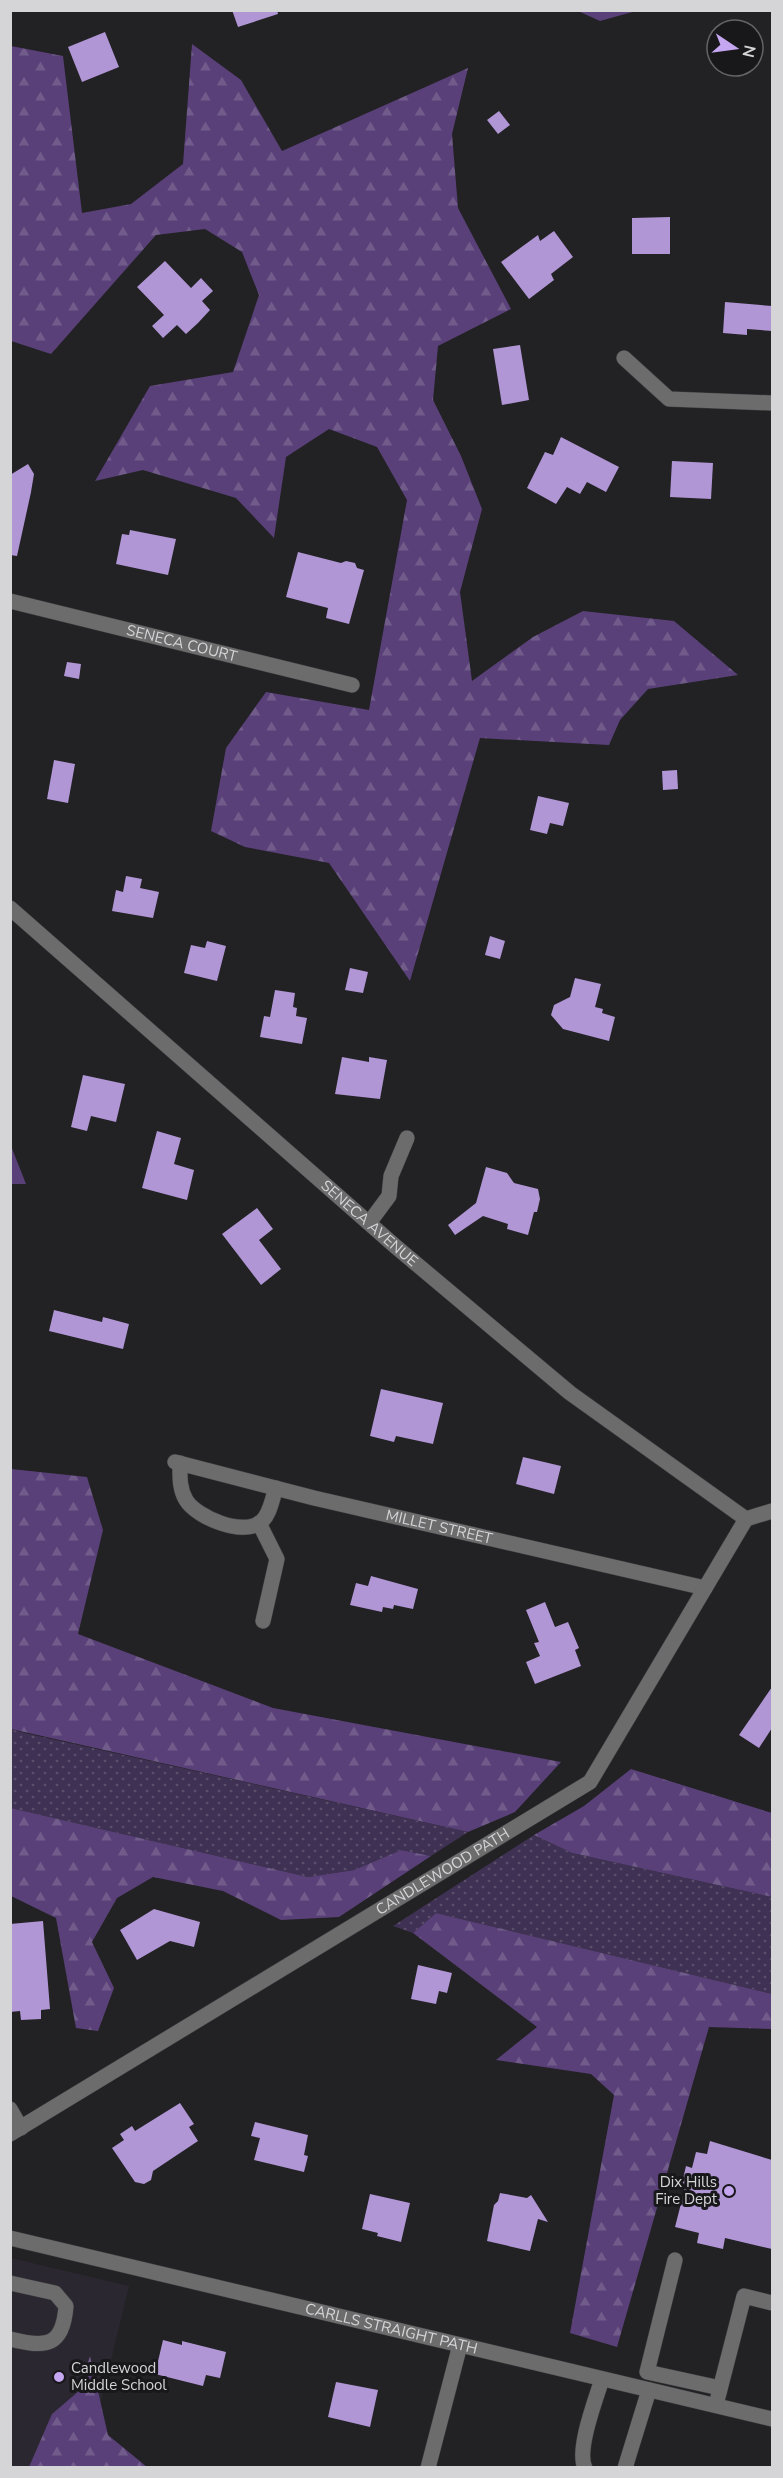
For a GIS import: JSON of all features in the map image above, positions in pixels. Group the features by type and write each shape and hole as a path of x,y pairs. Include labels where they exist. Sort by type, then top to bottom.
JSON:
{"street":[{"path":"624,358 669,399 772,403"},
{"name":"SENECA COURT","path":"10,601 352,685"},
{"name":"SENECA AVENUE","path":"10,908 369,1223 570,1393 746,1519"},
{"path":"369,1223 389,1196 391,1176 407,1138"},
{"name":"MILLET STREET","path":"259,1523 237,1526 201,1516 185,1498 180,1484 178,1462 276,1488 705,1588"},
{"path":"263,1621 277,1559 259,1523 266,1517 276,1488"},
{"path":"746,1519 772,1511"},
{"name":"CANDLEWOOD PATH","path":"16,2131 590,1782 746,1519"},
{"path":"10,2109 16,2131"},
{"name":"CARLLS STRAIGHT PATH","path":"10,2238 772,2419"},
{"path":"625,2468 646,2389 647,2372 675,2260"},
{"path":"10,2283 55,2293 66,2306 64,2325 55,2339 36,2345 10,2339"},
{"path":"716,2406 744,2296 772,2303"},
{"path":"428,2468 460,2345"},
{"path":"647,2372 720,2388"},
{"path":"585,2468 583,2463 585,2440 602,2379"}],"shaded area":[{"path":"10,1729 468,1832 431,1856 401,1850 354,1870 308,1877 11,1808"},
{"path":"534,1835 572,1853 772,1897 772,1994 436,1913 413,1933 393,1926"},
{"name":"Candlewood Middle School","path":"11,2258 129,2286 85,2467 11,2468"}],"green space":[{"path":"578,11 636,11 600,21"},
{"path":"192,44 241,80 282,151 468,68 452,134 458,208 511,309 438,346 433,400 461,456 482,509 460,592 472,681 533,637 583,611 674,621 738,675 648,689 620,720 609,745 480,738 410,981 329,863 245,847 211,831 226,748 266,692 369,710 407,500 377,447 329,429 286,457 274,538 236,498 143,470 95,481 150,386 233,372 259,295 242,252 205,229 156,235 51,354 11,341 11,46 63,56 82,213 131,204 183,164"},
{"path":"11,1146 26,1184 11,1184"},
{"path":"11,1469 87,1477 103,1530 78,1634 273,1708 561,1762 515,1812 468,1832 11,1729"},
{"path":"631,1769 772,1813 772,1897 572,1853 534,1835 584,1806"},
{"path":"11,1808 308,1877 354,1870 401,1850 431,1856 339,1917 281,1920 223,1891 153,1877 117,1898 92,1942 114,1988 98,2031 76,2028 56,1918 11,1896"},
{"path":"436,1913 772,1994 772,2029 709,2027 617,2347 570,2333 614,2095 591,2074 496,2060 537,2027 413,1933"},
{"path":"90,2356 108,2435 147,2467 29,2467 52,2414 79,2391"}],"building":[{"path":"232,10 277,10 278,14 238,27"},
{"path":"105,32 119,67 82,82 68,47"},
{"path":"499,111 510,125 498,134 487,120"},
{"path":"670,217 670,254 632,254 632,218"},
{"path":"554,231 573,257 551,274 554,280 529,299 501,262 538,235 540,241"},
{"path":"165,261 191,288 201,278 213,291 202,301 210,310 198,323 186,334 177,325 163,338 152,326 164,315 137,287"},
{"path":"725,302 772,306 772,331 747,329 747,335 723,333"},
{"path":"520,345 529,400 502,405 493,349"},
{"path":"561,437 619,467 606,492 587,482 580,494 567,487 556,504 527,488 545,452 553,455"},
{"path":"672,461 713,463 711,499 670,497"},
{"path":"28,464 34,474 31,492 17,556 10,555 10,475"},
{"path":"130,530 176,539 168,575 116,564 122,534 129,535"},
{"path":"298,552 341,563 346,561 355,563 357,568 364,570 349,624 326,618 328,608 286,597"},
{"path":"67,662 81,664 79,679 64,676"},
{"path":"54,760 75,764 68,803 47,799"},
{"path":"677,770 678,789 663,790 662,771"},
{"path":"538,796 569,803 563,826 550,823 547,834 530,830"},
{"path":"126,876 142,879 140,888 159,892 153,918 112,911 116,890 123,892"},
{"path":"490,936 505,941 500,959 485,955"},
{"path":"207,941 226,946 217,981 184,973 191,945 205,948"},
{"path":"350,968 368,972 363,993 345,990"},
{"path":"575,978 601,984 595,1007 603,1009 602,1013 615,1017 609,1041 563,1029 551,1015 554,1005 570,997"},
{"path":"275,990 295,993 293,1007 297,1008 296,1016 307,1018 302,1044 260,1037 264,1016 270,1017"},
{"path":"342,1057 369,1062 369,1057 387,1060 380,1099 335,1094"},
{"path":"83,1075 125,1084 116,1122 91,1116 87,1131 71,1127"},
{"path":"157,1131 181,1138 174,1164 194,1170 187,1200 142,1188"},
{"path":"486,1167 507,1173 514,1183 538,1189 540,1199 528,1235 507,1229 508,1224 483,1216 455,1235 448,1225 476,1203"},
{"path":"257,1208 273,1229 259,1240 281,1269 261,1285 222,1234"},
{"path":"54,1310 102,1322 103,1317 129,1324 123,1349 49,1331"},
{"path":"381,1389 443,1403 433,1444 396,1436 394,1442 370,1436"},
{"path":"523,1457 561,1466 554,1494 516,1484"},
{"path":"371,1576 418,1589 413,1609 394,1605 393,1609 383,1607 382,1612 350,1605 356,1583 368,1586"},
{"path":"545,1602 555,1627 568,1622 579,1648 575,1650 581,1666 535,1684 526,1662 540,1656 534,1643 539,1642 526,1610"},
{"path":"772,1687 772,1728 759,1748 739,1735"},
{"path":"154,1909 200,1922 194,1947 170,1941 137,1960 120,1930"},
{"path":"43,1921 50,2009 41,2010 41,2019 21,2020 20,2011 10,2012 10,1924"},
{"path":"418,1965 452,1973 447,1993 439,1991 436,2004 411,1999"},
{"path":"180,2103 194,2124 189,2127 198,2141 153,2171 151,2180 144,2184 135,2182 112,2148 124,2140 120,2134 132,2126 135,2131"},
{"path":"255,2122 308,2135 304,2155 308,2156 304,2172 254,2160 260,2138 251,2136"},
{"name":"Dix Hills Fire Dept","path":"710,2141 772,2160 772,2249 725,2238 723,2249 697,2243 699,2233 675,2227 686,2184 682,2183 686,2166 692,2168 696,2152 707,2154"},
{"path":"500,2193 527,2198 531,2195 548,2222 538,2219 530,2251 487,2241 494,2205"},
{"path":"370,2194 410,2203 401,2242 377,2236 378,2233 362,2229"},
{"path":"163,2340 182,2345 182,2341 226,2352 220,2378 206,2375 203,2386 155,2374"},
{"path":"336,2382 378,2390 370,2427 328,2417"}],"place":[{"name":"Dix Hills Fire Dept","path":"729,2191"},
{"name":"Candlewood Middle School","path":"59,2377"}]}
